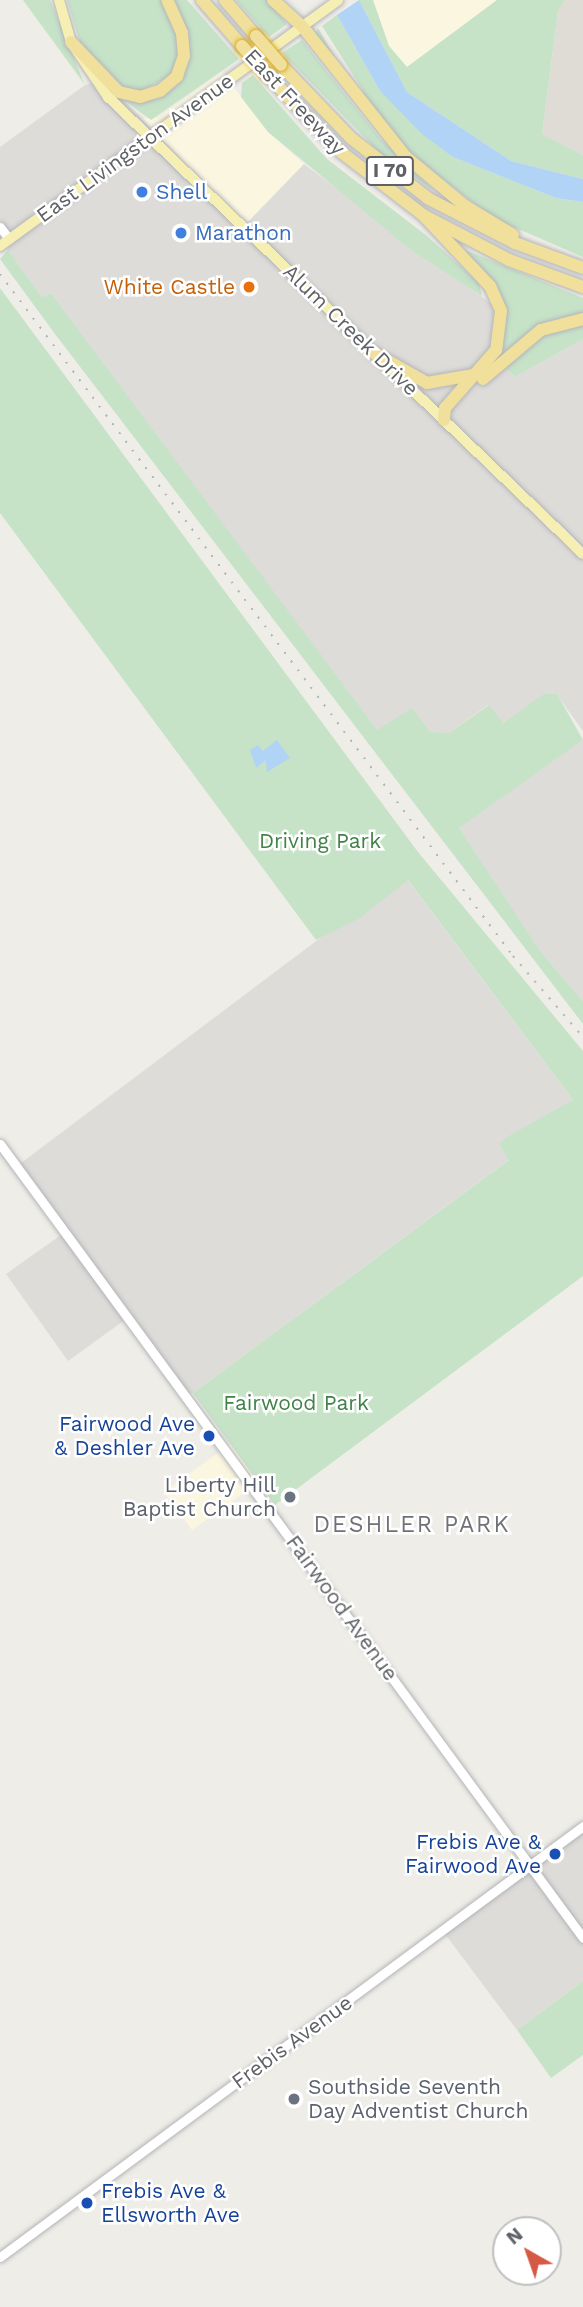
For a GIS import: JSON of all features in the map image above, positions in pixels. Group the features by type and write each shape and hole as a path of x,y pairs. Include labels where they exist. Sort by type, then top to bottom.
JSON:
{"highway":[{"path":"71,42 118,92 140,97 160,92 177,76 184,49 167,0"},
{"name":"East Freeway","path":"202,0 267,75 341,152 423,215 509,260 583,287"},
{"name":"East Freeway","path":"225,0 281,65 388,169 452,212 522,246 583,268"},
{"path":"273,0 302,26 405,156 522,246"},
{"path":"423,215 499,301 500,340 484,366 445,408 444,420"},
{"path":"444,420 527,338 583,319"},
{"path":"374,353 427,383 460,381 484,366"}],"main road":[{"name":"Alum Creek Drive","path":"59,0 71,42 108,97 583,554"},
{"name":"East Livingston Avenue","path":"5,242 338,0"}],"street":[{"path":"0,227 5,242"},
{"name":"Fairwood Avenue","path":"0,1144 583,1938"},
{"name":"Frebis Avenue","path":"0,2258 583,1826"}],"shaded area":[{"path":"373,0 497,0 407,67 389,46"},
{"path":"565,0 583,0 583,155 542,134 558,11"},
{"path":"222,72 268,132 304,164 244,226 143,118 158,118"},
{"path":"104,79 244,226 304,164 497,308 490,351 515,377 583,339 583,731 557,695 502,723 488,705 449,733 377,731 51,293 42,297 0,239 0,147 85,85"},
{"path":"583,740 583,1001 541,952 458,827"},
{"path":"404,875 579,1108 193,1393 185,1393 129,1317 68,1361 6,1274 65,1232 17,1166"},
{"path":"230,1444 259,1482 192,1530 164,1492"},
{"path":"583,1827 583,1981 517,2030 442,1930"}],"green space":[{"path":"23,0 50,0 85,85"},
{"path":"67,0 163,0 176,28 179,60 170,76 138,93 120,90 81,46"},
{"path":"171,0 187,0 239,59 151,120 124,100 183,73"},
{"path":"236,0 267,0 287,24 269,37"},
{"path":"359,0 373,0 389,46 407,67 497,0 565,0 558,11 542,134 583,155 583,179 511,161 407,92"},
{"path":"337,15 380,91 453,157 556,198 583,202 583,257 495,219 404,150 345,73 366,95 322,26"},
{"path":"318,28 342,69 315,34"},
{"path":"302,40 379,137 434,191 377,150 282,53"},
{"path":"253,75 327,159 427,236 479,283 482,296 411,250 268,132 241,97 242,83"},
{"path":"458,247 583,298 583,315 534,329 497,359 505,310"},
{"path":"8,250 42,297 51,293 377,730 412,708 430,732 449,733 489,705 503,723 544,694 557,694 583,740 459,828 541,952 583,1001 583,1024 55,334 0,259"},
{"path":"0,288 418,852 583,1051 583,1276 275,1505 193,1393 509,1160 499,1144 507,1137 573,1100 408,880 360,918 316,940 0,513"},
{"path":"583,323 583,339 515,377 503,365 532,338"},
{"path":"583,1981 583,2055 551,2078 517,2030"}],"water":[{"path":"359,0 407,92 511,161 583,179 583,202 556,198 453,157 422,134 380,91 337,15"},
{"path":"277,740 290,758 267,772 266,760 256,768 250,750 258,745 263,751"}],"railway":[{"path":"0,274 513,956 583,1037"}],"place":[{"name":"Shell","path":"142,192"},
{"name":"Marathon","path":"181,233"},
{"name":"White Castle","path":"249,287"},
{"name":"Fairwood Ave & Deshler Ave","path":"209,1436"},
{"name":"Liberty Hill Baptist Church","path":"290,1497"},
{"name":"Frebis Ave & Fairwood Ave","path":"555,1854"},
{"name":"Southside Seventh Day Adventist Church","path":"294,2099"},
{"name":"Frebis Ave & Ellsworth Ave","path":"87,2203"}],"district":[{"name":"DESHLER PARK","path":"412,1525"}],"park label":[{"name":"Driving Park","path":"320,841"},
{"name":"Fairwood Park","path":"296,1403"}]}
